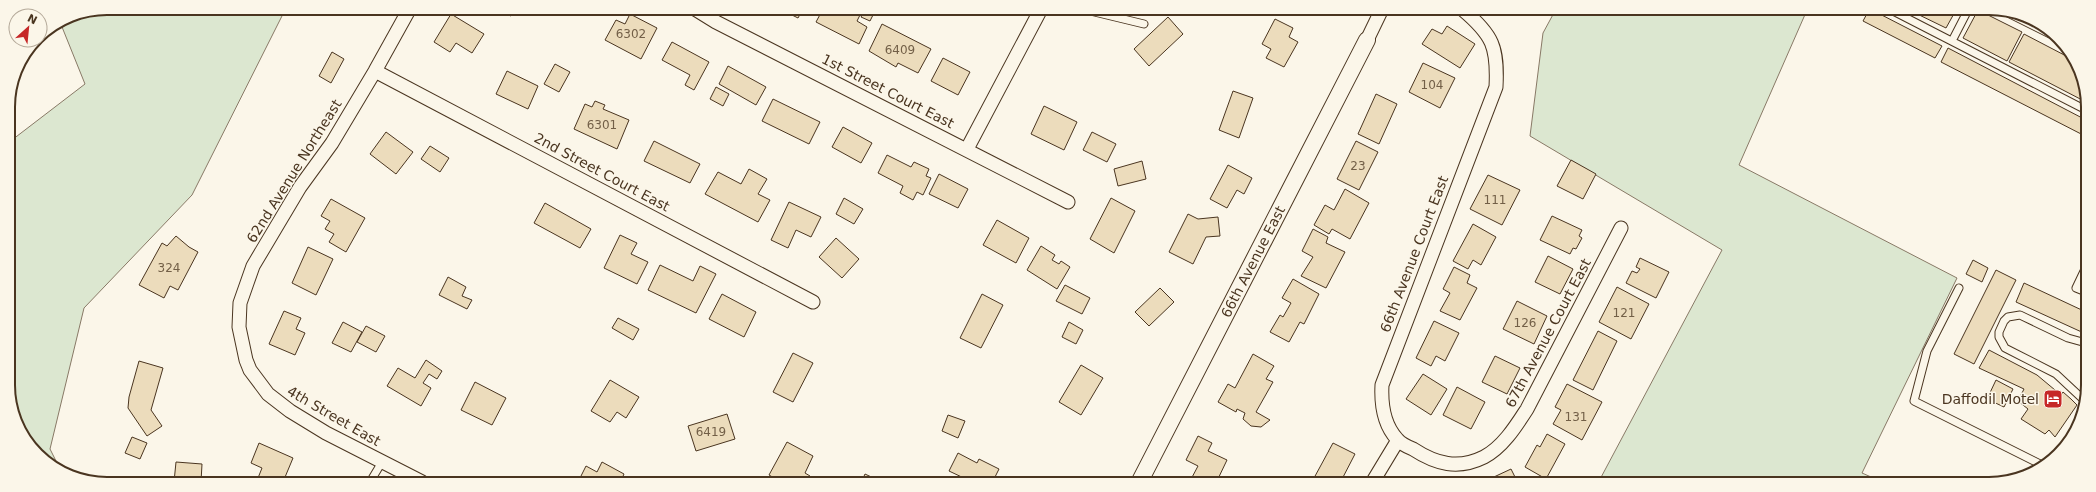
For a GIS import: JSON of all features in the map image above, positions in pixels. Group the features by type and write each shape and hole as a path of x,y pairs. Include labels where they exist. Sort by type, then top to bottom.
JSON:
{"street":[{"name":"62nd Avenue Northeast","path":"246,360 239,327 240,303 253,266 300,187 332,142 376,71 406,15"},
{"name":"1st Street Court East","path":"705,15 723,26 1068,202"},
{"path":"966,149 1038,15"},
{"path":"1367,40 1379,15"},
{"name":"66th Avenue Court East","path":"1398,440 1385,417 1381,401 1382,385 1496,87 1495,55 1492,42 1486,32 1468,15"},
{"name":"66th Avenue East","path":"1142,477 1367,40"},
{"name":"2nd Street Court East","path":"376,71 813,302"},
{"name":"67th Avenue Court East","path":"1398,440 1430,460 1443,464 1470,462 1485,456 1496,448 1512,432 1527,409 1621,228"},
{"name":"4th Street East","path":"246,360 250,370 268,394 290,411 326,433 412,477"},
{"path":"1376,477 1398,440"}],"lane":[{"path":"1107,15 1144,24"},
{"path":"1901,15 2081,107"},
{"path":"1952,41 1965,15"},
{"path":"2081,278 2076,288 2081,290"},
{"path":"1959,288 1927,351 1914,401 2038,463"},
{"path":"2080,396 2056,374 2005,348 1999,338 1999,332 2004,321 2008,317 2020,315 2068,338 2081,342"},
{"path":"373,477 382,462"}],"green space":[{"path":"101,15 282,15 192,195 84,308 50,449 56,461 42,450 27,431 20,414 16,397 15,138 85,84 62,27 72,22"},
{"path":"1553,15 1805,15 1739,165 1957,278 1862,473 1871,477 1601,477 1722,250 1530,136 1543,33"}],"building":[{"path":"450,15 484,34 472,53 456,43 450,52 434,42"},
{"path":"630,15 632,15 657,28 641,59 605,40 616,20 625,24"},
{"path":"792,15 800,15 798,18"},
{"path":"820,15 860,15 857,21 867,27 859,44 816,22"},
{"path":"862,15 873,15 870,21 861,17"},
{"path":"1866,15 1882,15 1942,46 1935,58 1863,21"},
{"path":"1919,15 1953,15 1946,28"},
{"path":"1975,15 1988,15 2022,32 2007,61 1963,38"},
{"path":"1168,17 1183,34 1149,66 1134,49"},
{"path":"1275,19 1293,28 1289,37 1298,42 1284,67 1266,58 1271,49 1262,44"},
{"path":"882,24 931,49 918,73 898,63 896,67 869,51"},
{"path":"1447,26 1475,44 1460,68 1422,44 1432,29 1442,34"},
{"path":"2024,34 2064,55 2076,78 2080,99 2009,62"},
{"path":"672,42 709,62 694,90 685,85 690,75 662,60"},
{"path":"1948,48 2081,117 2081,134 1941,62"},
{"path":"332,52 344,59 331,83 319,76"},
{"path":"943,58 970,72 958,95 931,81"},
{"path":"1423,63 1455,78 1440,108 1409,92"},
{"path":"555,64 570,72 559,92 544,84"},
{"path":"728,66 766,87 756,105 719,84"},
{"path":"507,71 538,86 528,109 496,94"},
{"path":"716,87 729,94 723,106 710,99"},
{"path":"1233,91 1253,98 1239,138 1219,130"},
{"path":"1376,94 1397,104 1379,144 1358,134"},
{"path":"773,99 820,122 809,144 762,121"},
{"path":"595,101 605,105 603,109 629,120 617,149 574,129 585,104 592,107"},
{"path":"1044,106 1077,122 1064,150 1031,134"},
{"path":"843,127 872,143 861,163 832,147"},
{"path":"386,132 413,152 396,174 370,154"},
{"path":"1092,132 1116,144 1107,162 1083,150"},
{"path":"654,141 700,164 690,183 644,161"},
{"path":"1356,141 1378,152 1359,190 1337,179"},
{"path":"430,146 449,158 440,172 421,159"},
{"path":"887,155 911,167 914,162 929,169 926,176 931,178 923,195 917,192 913,200 900,193 903,186 878,173"},
{"path":"1571,160 1596,174 1583,199 1557,186"},
{"path":"1142,161 1146,179 1118,186 1114,169"},
{"path":"1228,165 1252,178 1244,194 1237,190 1227,208 1210,199"},
{"path":"749,169 767,179 758,194 770,200 758,222 705,194 718,172 741,184"},
{"path":"939,174 968,189 958,208 929,194"},
{"path":"1488,175 1520,190 1502,225 1470,209"},
{"path":"1345,189 1369,203 1350,239 1332,229 1329,234 1314,225 1325,205 1334,210"},
{"path":"844,198 863,209 854,224 836,214"},
{"path":"1111,198 1135,211 1114,253 1090,239"},
{"path":"331,199 365,218 346,252 329,242 334,234 325,229 330,221 321,216"},
{"path":"789,202 821,217 811,237 796,230 788,248 771,240"},
{"path":"545,203 591,229 580,248 534,223"},
{"path":"1188,214 1198,219 1218,217 1220,236 1206,237 1193,264 1169,252"},
{"path":"1552,216 1582,230 1579,236 1582,238 1576,249 1573,248 1570,254 1540,240"},
{"path":"997,220 1029,238 1016,263 983,245"},
{"path":"1473,224 1496,237 1481,265 1473,260 1468,269 1453,261"},
{"path":"1313,229 1328,237 1326,243 1345,252 1326,288 1301,276 1313,257 1302,251"},
{"path":"620,235 637,243 631,254 648,262 637,284 604,268"},
{"path":"176,236 189,247 198,252 178,290 170,286 164,298 139,285 162,243 167,246"},
{"path":"836,238 859,259 842,278 819,257"},
{"path":"1041,246 1055,255 1052,260 1059,264 1061,261 1070,267 1057,289 1027,270"},
{"path":"308,247 333,259 316,295 292,283"},
{"path":"1548,256 1573,269 1560,294 1535,282"},
{"path":"1640,258 1669,272 1656,298 1626,283 1632,271 1637,273 1640,269 1636,267"},
{"path":"1973,260 1988,268 1982,282 1966,274"},
{"path":"660,265 693,281 700,266 716,274 696,313 648,290"},
{"path":"1454,267 1470,275 1467,283 1477,288 1460,320 1440,311 1450,293 1443,289"},
{"path":"1996,270 2016,280 1974,364 1954,354"},
{"path":"448,277 466,287 462,296 472,300 467,309 439,295"},
{"path":"1293,279 1319,294 1304,324 1300,322 1289,342 1270,332 1280,315 1283,317 1291,303 1282,298"},
{"path":"2024,283 2081,310 2081,332 2016,302"},
{"path":"1065,285 1090,298 1082,314 1056,301"},
{"path":"1617,287 1649,304 1631,339 1599,322"},
{"path":"1160,288 1174,302 1149,326 1135,312"},
{"path":"722,294 756,312 744,337 709,319"},
{"path":"982,294 1003,305 981,348 960,338"},
{"path":"1517,301 1547,316 1534,344 1503,329"},
{"path":"284,311 301,318 296,329 305,333 295,355 269,344"},
{"path":"618,318 639,329 633,340 612,328"},
{"path":"1434,321 1459,333 1445,361 1436,356 1431,366 1416,358"},
{"path":"343,322 362,332 351,352 332,343"},
{"path":"1069,322 1083,330 1076,344 1062,337"},
{"path":"366,326 385,336 376,352 357,342"},
{"path":"1598,331 1617,341 1593,390 1573,380"},
{"path":"1989,350 2037,375 2061,395 2063,392 2077,405 2055,437 2049,430 2045,434 2021,419 2028,409 2018,401 2024,389 1979,368"},
{"path":"793,353 813,363 793,402 773,392"},
{"path":"1253,354 1274,366 1266,379 1273,382 1256,412 1270,420 1261,427 1251,426 1243,419 1245,413 1237,409 1236,412 1218,402 1228,384 1235,388"},
{"path":"1495,356 1520,368 1507,394 1482,382"},
{"path":"426,360 442,371 437,379 429,374 423,383 431,388 421,406 387,386 398,368 415,378"},
{"path":"139,361 163,368 151,410 162,426 147,436 128,408 129,397"},
{"path":"1081,365 1103,378 1081,415 1059,402"},
{"path":"1423,374 1447,389 1431,415 1406,399"},
{"path":"610,380 639,397 626,418 617,412 610,422 591,411"},
{"path":"1996,380 2013,389 2004,407 1987,399"},
{"path":"475,382 506,398 492,425 461,410"},
{"path":"1567,384 1602,402 1582,440 1553,424 1561,410 1555,407"},
{"path":"1457,387 1485,402 1471,429 1443,415"},
{"path":"727,414 735,439 696,451 688,426"},
{"path":"948,415 965,421 958,438 942,431"},
{"path":"1547,434 1565,444 1547,477 1542,477 1525,467 1537,445 1540,447"},
{"path":"1198,436 1212,443 1208,451 1227,460 1219,477 1192,477 1198,466 1186,460"},
{"path":"132,437 147,443 140,459 125,453"},
{"path":"787,442 813,456 805,473 810,477 772,477 769,475"},
{"path":"259,443 293,458 285,477 258,477 262,468 251,463"},
{"path":"1333,443 1355,454 1343,477 1315,477"},
{"path":"958,453 977,463 979,459 999,469 995,477 962,477 949,471"},
{"path":"176,462 202,464 201,477 174,477"},
{"path":"602,462 624,474 623,477 580,477 586,466 597,472"},
{"path":"1511,469 1515,477 1494,477"},
{"path":"865,474 871,477 864,477"}],"place":[{"name":"Daffodil Motel","path":"2053,399"}]}
